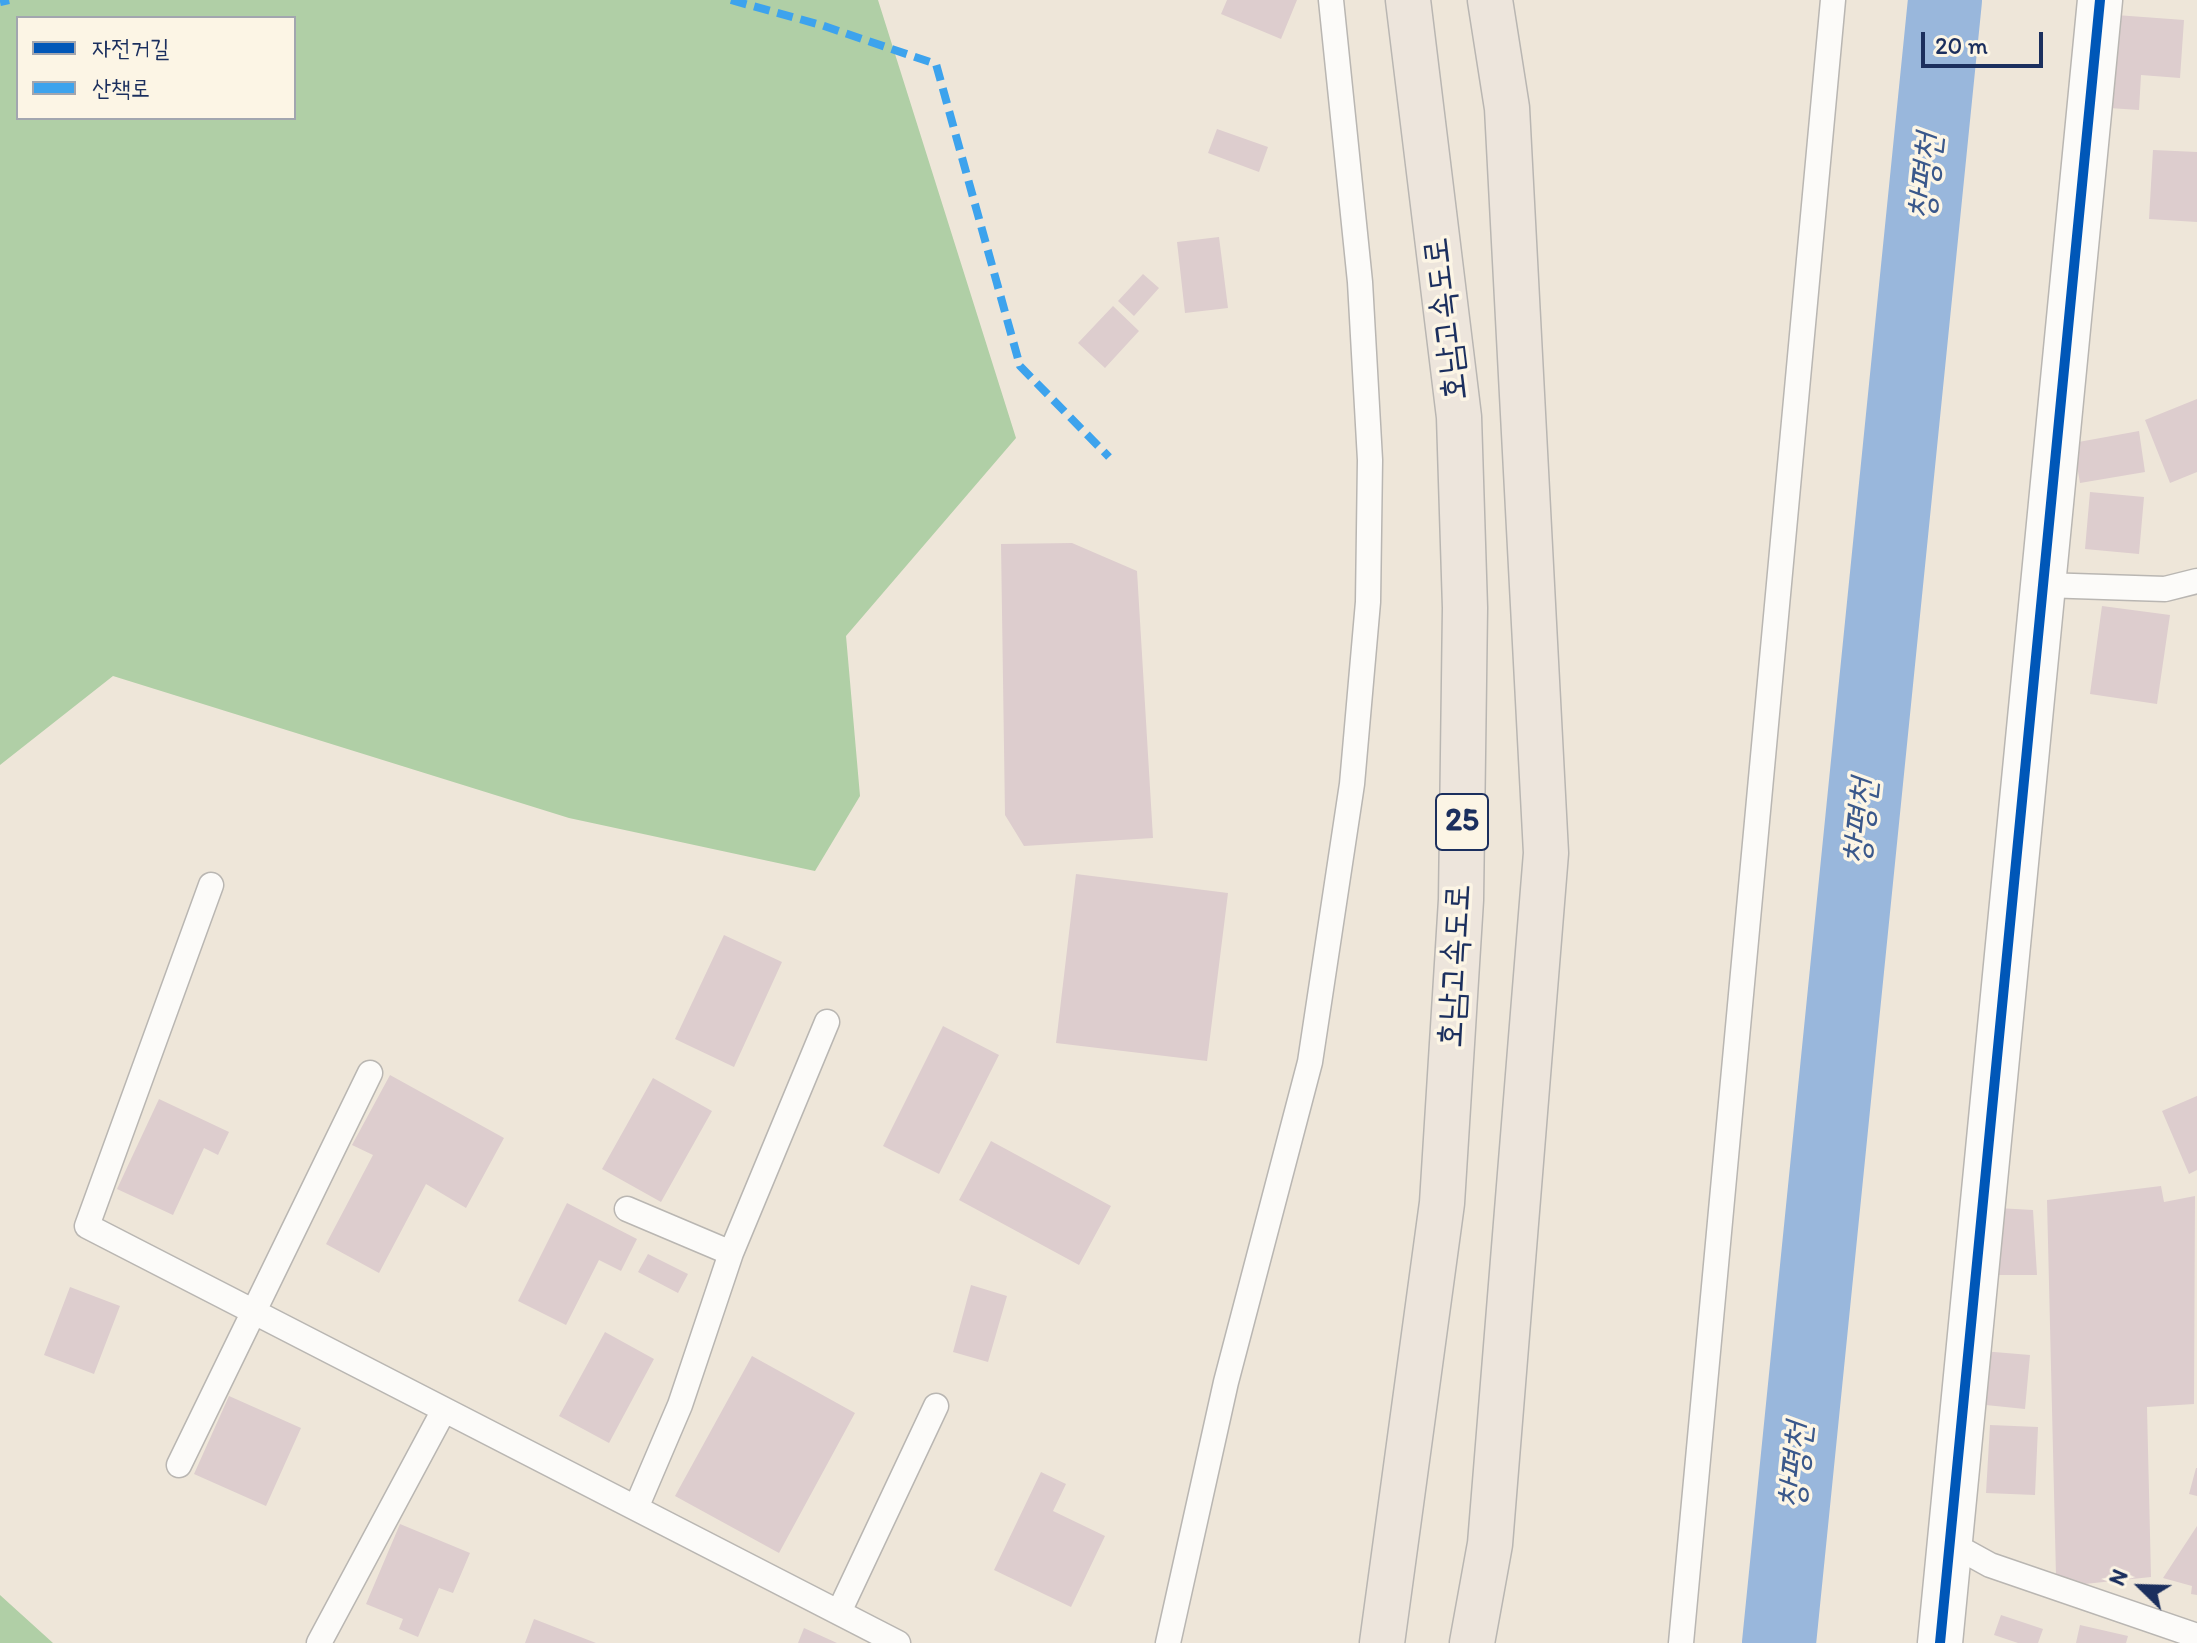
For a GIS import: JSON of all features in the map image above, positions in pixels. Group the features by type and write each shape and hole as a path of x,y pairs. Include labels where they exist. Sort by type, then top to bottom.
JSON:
{"highway":[{"name":"호남고속도로","path":"1382,1643 1442,1203 1461,900 1465,608 1459,417 1408,0"},
{"name":"호남고속도로","path":"1472,1643 1490,1544 1546,853 1507,108 1490,0"}],"street":[{"path":"1940,1643 2100,0"}],"lane":[{"path":"1168,1643 1226,1382 1310,1062 1352,784 1368,602 1370,460 1360,282 1331,0"},
{"path":"1681,1643 1833,0"},
{"path":"2043,585 2165,589 2197,581"},
{"path":"211,885 87,1226 898,1643"},
{"path":"636,1508 680,1405 731,1253 827,1022"},
{"path":"179,1465 370,1073"},
{"path":"627,1209 731,1253"},
{"path":"839,1612 936,1406"},
{"path":"319,1643 444,1410"},
{"path":"1950,1543 1990,1565 2197,1636"}],"green space":[{"path":"0,0 878,0 1016,438 846,636 860,796 815,871 569,818 113,676 0,765"},
{"path":"0,1595 53,1643 0,1643"}],"building":[{"path":"1227,0 1297,0 1281,39 1221,14"},
{"path":"2116,15 2184,20 2180,78 2141,75 2139,110 2109,108"},
{"path":"1217,129 1268,147 1259,172 1208,153"},
{"path":"2153,150 2197,152 2197,222 2149,219"},
{"path":"1219,237 1228,308 1185,313 1177,242"},
{"path":"1143,274 1159,288 1134,316 1118,301"},
{"path":"1113,306 1139,331 1105,368 1078,343"},
{"path":"2197,399 2197,472 2170,483 2145,420"},
{"path":"2139,431 2145,472 2080,483 2073,443"},
{"path":"2090,492 2144,497 2139,554 2085,549"},
{"path":"1072,543 1137,571 1153,838 1024,846 1005,815 1001,544"},
{"path":"2102,606 2170,615 2157,704 2090,694"},
{"path":"1076,874 1228,893 1207,1061 1056,1043"},
{"path":"724,935 782,962 734,1067 675,1039"},
{"path":"943,1026 999,1055 939,1174 883,1146"},
{"path":"390,1075 504,1138 466,1208 426,1184 379,1273 326,1244 373,1155 352,1145"},
{"path":"653,1078 712,1111 661,1202 602,1169"},
{"path":"2197,1096 2197,1170 2189,1174 2162,1111"},
{"path":"159,1099 229,1132 218,1155 204,1148 173,1215 117,1189"},
{"path":"991,1141 1111,1206 1079,1265 959,1200"},
{"path":"2161,1186 2164,1202 2195,1196 2194,1404 2147,1407 2151,1577 2075,1585 2056,1576 2047,1200"},
{"path":"567,1203 637,1239 621,1271 599,1260 566,1325 518,1301"},
{"path":"1997,1208 2033,1210 2037,1275 1989,1275"},
{"path":"648,1254 688,1274 678,1293 638,1272"},
{"path":"971,1285 1007,1296 988,1362 953,1352"},
{"path":"70,1287 120,1306 94,1374 44,1355"},
{"path":"605,1332 654,1359 609,1443 559,1416"},
{"path":"1982,1351 2030,1355 2025,1409 1976,1404"},
{"path":"752,1356 855,1413 779,1553 675,1496"},
{"path":"229,1396 301,1428 266,1506 194,1474"},
{"path":"1990,1425 2038,1427 2035,1495 1986,1493"},
{"path":"2197,1468 2197,1496 2189,1494"},
{"path":"1041,1472 1066,1484 1053,1511 1105,1536 1071,1607 994,1570"},
{"path":"400,1524 470,1553 453,1593 439,1588 418,1637 399,1629 403,1619 366,1604"},
{"path":"2197,1526 2197,1595 2191,1594 2192,1586 2163,1578"},
{"path":"2001,1615 2043,1629 2038,1643 2018,1643 1994,1635"},
{"path":"534,1619 596,1643 525,1643"},
{"path":"2080,1625 2128,1636 2126,1643 2076,1643"},
{"path":"804,1628 837,1643 798,1643"}],"waterway":[{"name":"창평천","path":"1779,1643 1945,0"}],"marked path":[{"path":"0,2 9,0"},
{"path":"731,0 821,25 936,64 1020,366 1109,457"}],"cycle path":[{"path":"1940,1643 2100,0"}]}
